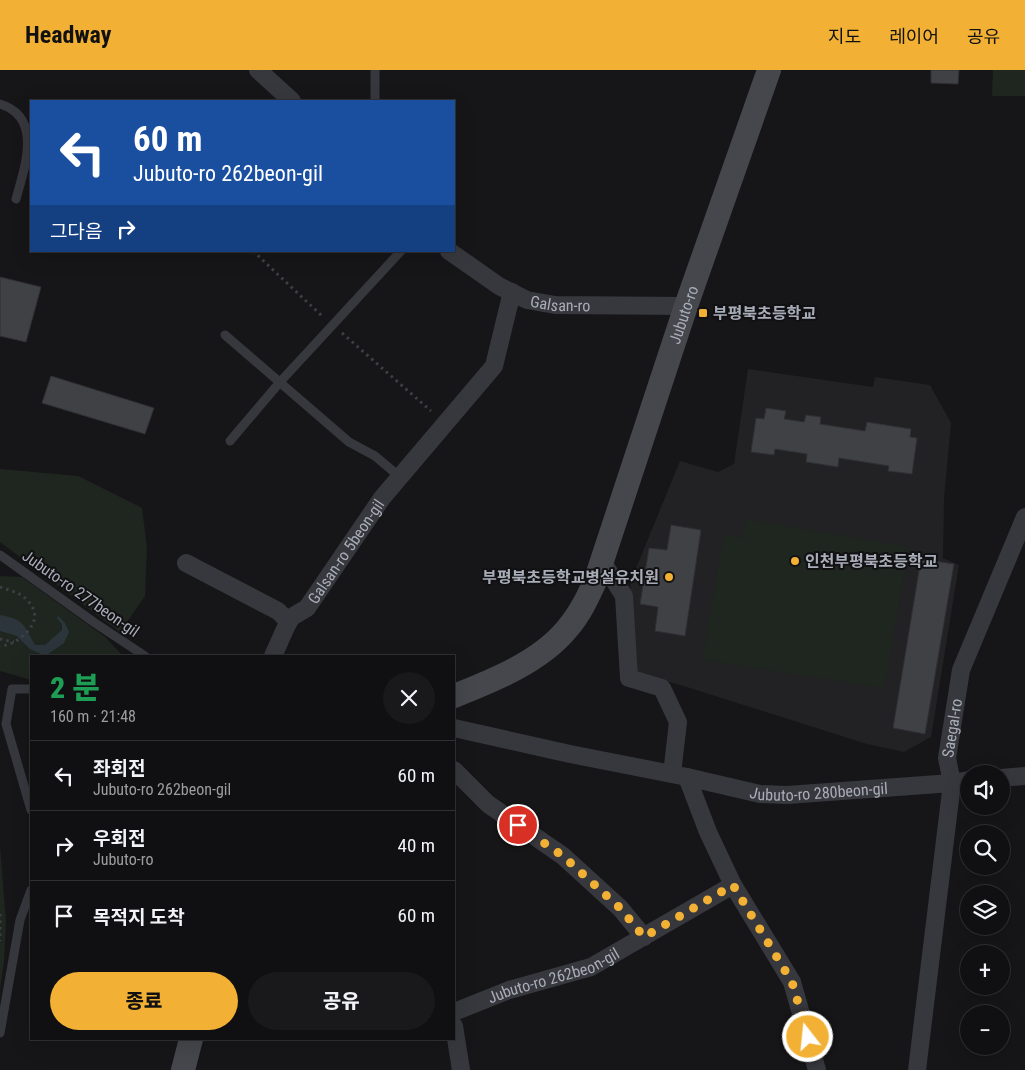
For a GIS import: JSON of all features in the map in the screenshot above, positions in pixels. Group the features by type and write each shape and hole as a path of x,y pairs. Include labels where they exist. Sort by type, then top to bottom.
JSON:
{"main road":[{"name":"Jubuto-ro","path":"455,696 518,667 547,648 566,630 582,608 596,579 686,306 769,70"},
{"path":"183,1070 191,1040"}],"street":[{"path":"258,70 291,100"},
{"name":"Galsan-ro","path":"450,252 498,286 527,300 555,305 686,306"},
{"name":"Galsan-ro 5beon-gil","path":"273,655 290,618 307,608 382,498 494,366 512,292"},
{"name":"Saegal-ro","path":"960,780 947,758 961,670 1025,517"},
{"path":"602,561 624,596 629,678 662,688 678,722 680,775 733,885 792,982 817,1070"},
{"path":"186,563 278,612 289,622"},
{"name":"Jubuto-ro 280beon-gil","path":"455,728 570,754 680,775 760,794 787,795 960,782"},
{"path":"455,771 488,804 563,856 620,908 644,937"},
{"path":"1010,777 1025,776"},
{"name":"Saegal-ro","path":"917,1070 960,789"},
{"name":"Jubuto-ro 262beon-gil","path":"455,1012 509,990 591,967 733,885"},
{"path":"455,1032 461,1070"}],"lane":[{"path":"375,70 375,100"},
{"path":"0,104 7,106 18,116 26,128 28,139 28,154 16,199"},
{"path":"230,441 280,382 400,252"},
{"path":"225,335 349,442 375,456 400,477"},
{"name":"Jubuto-ro 277beon-gil","path":"0,554 82,614 144,655"},
{"path":"30,689 12,689 6,724 30,807"},
{"path":"0,1033 20,920 30,893"}],"path":[{"path":"254,252 333,326 445,424"},
{"path":"0,587 21,594 32,606 35,613 33,626 15,642 8,646 0,646"},
{"path":"0,640 15,642"},
{"path":"0,914 0,941"}],"shaded area":[{"path":"993,70 1025,70 1025,96 992,96"},
{"name":"인천부평북초등학교","path":"748,369 873,387 875,377 930,385 951,423 944,499 943,558 959,565 931,737 904,752 867,744 635,672 630,583 680,461 718,472 734,464"},
{"path":"0,469 78,476 142,508 147,547 145,596 120,632 0,542"},
{"path":"746,519 909,547 884,688 702,660 724,535 743,538"},
{"path":"0,576 22,577 105,637 120,653 120,655 30,655 30,680 0,671"},
{"path":"0,615 23,624 35,645 45,645 62,630 62,624 57,618 58,616 65,623 69,632 64,643 48,654 41,654 30,649 17,636 0,631"},
{"path":"0,846 6,922 4,962 0,989"}],"building":[{"path":"931,70 959,70 958,84 931,83"},
{"path":"0,277 41,287 26,342 0,336"},
{"path":"51,376 154,408 145,434 42,403"},
{"path":"766,408 786,411 784,419 804,422 806,415 821,417 820,424 865,431 867,422 911,429 910,437 917,438 912,474 888,471 889,466 839,458 838,467 806,462 807,454 775,449 774,455 751,452 756,418 764,419"},
{"name":"부평북초등학교병설유치원","path":"671,525 701,530 685,636 655,631 658,607 640,604 649,548 667,550"},
{"path":"921,559 954,564 925,734 893,728"}],"place":[{"name":"부평북초등학교","path":"703,313"},
{"name":"인천부평북초등학교","path":"795,561"},
{"name":"부평북초등학교병설유치원","path":"669,577"}],"route":[{"path":"518,825 563,856 620,908 644,937 733,885 792,982 808,1037"}]}
